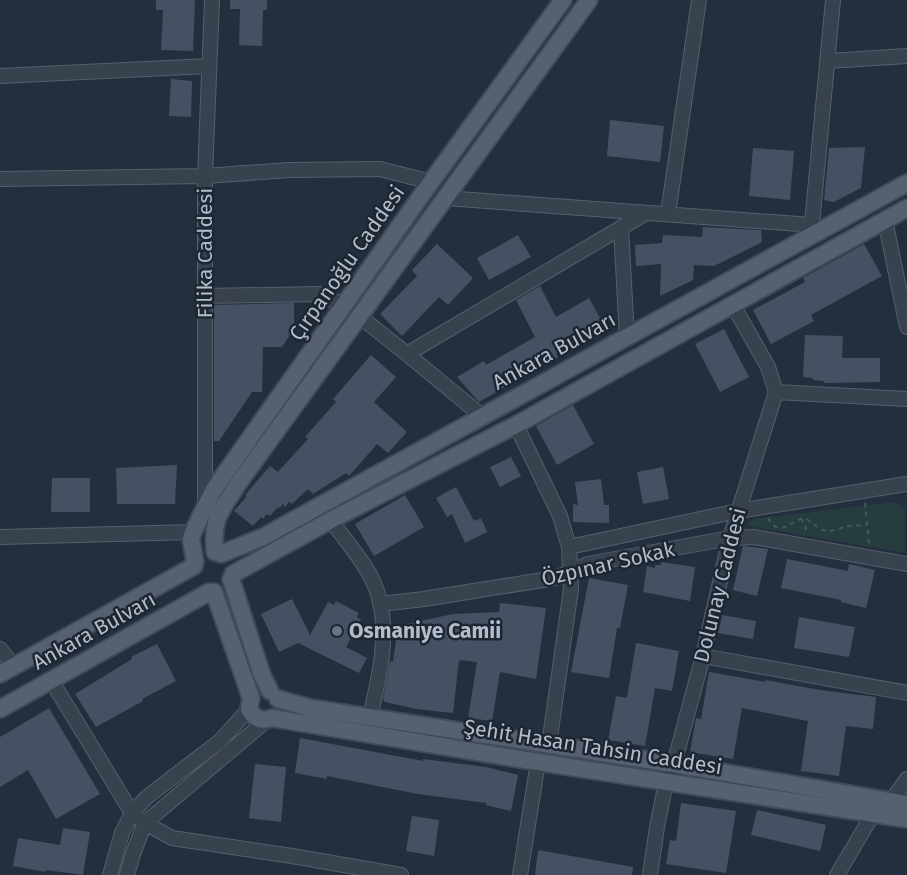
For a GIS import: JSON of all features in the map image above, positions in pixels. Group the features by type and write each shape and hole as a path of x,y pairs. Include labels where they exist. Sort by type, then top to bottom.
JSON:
{"main road":[{"name":"Çırpanoğlu Caddesi","path":"194,564 191,539 193,532 205,506 225,474 431,182 563,0"},
{"name":"Çırpanoğlu Caddesi","path":"218,553 213,532 218,515 256,458 589,0"},
{"name":"Ankara Bulvarı","path":"7,670 194,564 204,554 218,553 263,537 627,337 812,231 907,183"},
{"name":"Ankara Bulvarı","path":"0,709 212,592 226,587 232,576 331,520 516,425 907,208"},
{"path":"218,553 230,562 232,576 262,675 274,695 279,710 269,719"},
{"path":"194,564 193,576 197,585 212,592 250,704"},
{"path":"250,704 259,691 274,695"},
{"name":"Şehit Hasan Tahsin Caddesi","path":"274,695 310,708 674,764 899,803"},
{"name":"Şehit Hasan Tahsin Caddesi","path":"250,704 256,718 907,819"}],"street":[{"name":"Filika Caddesi","path":"205,506 207,477 205,176 212,0"},
{"path":"668,214 699,0"},
{"path":"445,198 668,214 812,231 833,0"},
{"path":"828,61 907,56"},
{"path":"0,76 209,66"},
{"path":"0,179 205,176 289,170 380,169 431,182"},
{"path":"407,354 646,213"},
{"path":"885,220 907,327"},
{"path":"621,228 627,337"},
{"path":"205,296 319,294 345,306"},
{"path":"733,305 768,367 776,392 907,399"},
{"path":"359,316 482,416"},
{"name":"Dolunay Caddesi","path":"650,875 666,782 674,764 703,656 730,538 776,392"},
{"path":"516,425 560,516 570,548 571,589 549,745"},
{"path":"570,548 738,511 907,484"},
{"path":"331,520 369,576 380,604 382,643 377,686 370,717"},
{"path":"0,537 193,532"},
{"name":"Özpınar Sokak","path":"380,604 555,578 588,564 730,538 754,537 907,564"},
{"path":"0,649 7,670"},
{"path":"703,656 907,693"},
{"path":"51,681 132,813 172,838 401,875"},
{"path":"110,875 122,832 132,813 147,797 220,741 250,704"},
{"path":"127,875 145,823 269,719"},
{"path":"520,875 538,762"},
{"path":"899,803 907,778"},
{"path":"837,875 873,814"}],"path":[{"path":"864,491 870,557"},
{"path":"765,506 770,522 781,528 801,518 805,518 822,530 830,531 849,526 867,525"},
{"path":"799,544 806,528 801,518"}],"green space":[{"path":"894,502 905,509 905,553 749,526 749,522 754,519"}],"building":[{"path":"156,0 195,0 193,51 161,50 163,10 156,10"},
{"path":"230,0 267,0 267,10 263,10 262,46 239,45 240,9 230,9"},
{"path":"171,79 192,81 191,117 169,116"},
{"path":"610,120 664,126 660,162 607,156"},
{"path":"865,147 861,188 834,202 824,200 829,148"},
{"path":"753,148 794,151 790,200 749,196"},
{"path":"703,227 761,230 762,242 714,266 694,265 693,280 660,296 661,264 636,266 635,245 662,243 663,235 702,237"},
{"path":"518,235 531,257 489,280 477,258"},
{"path":"437,244 473,278 448,305 439,297 402,336 380,314 417,276 412,270"},
{"path":"864,244 882,276 811,315 814,321 771,344 753,310 805,282 803,278"},
{"path":"540,286 556,317 589,298 605,327 556,354 558,357 479,402 457,377 484,361 486,365 535,337 516,300"},
{"path":"294,303 294,329 282,347 263,347 262,392 252,392 219,441 214,441 214,305"},
{"path":"724,329 749,377 720,392 695,344"},
{"path":"805,335 843,336 842,358 880,358 880,382 824,383 824,381 803,377"},
{"path":"371,355 396,377 374,402 407,432 388,453 377,444 349,476 346,473 313,494 308,489 292,504 289,502 285,507 283,504 269,516 267,514 263,519 261,517 253,526 234,511 247,496 245,495 270,466 278,472 308,439 305,437 336,402 333,399"},
{"path":"573,405 594,444 557,465 536,426"},
{"path":"511,457 521,476 500,487 490,467"},
{"path":"177,465 175,504 117,504 116,468"},
{"path":"663,467 669,499 643,504 637,472"},
{"path":"52,478 90,478 90,512 51,512"},
{"path":"601,479 604,505 609,505 609,523 573,522 573,504 578,505 575,482"},
{"path":"456,487 474,521 481,518 487,532 465,543 452,514 447,517 436,498"},
{"path":"405,495 424,527 374,556 355,524"},
{"path":"743,546 768,549 757,596 733,590"},
{"path":"787,559 848,571 849,564 875,570 866,608 841,602 841,600 781,588"},
{"path":"661,562 695,567 690,601 643,592 647,566 655,568 655,565 661,565"},
{"path":"589,578 628,585 620,628 617,628 609,678 571,672"},
{"path":"292,599 310,635 328,602 334,605 336,601 359,613 357,617 361,620 346,647 367,658 359,673 298,643 279,652 261,614"},
{"path":"500,603 546,608 536,679 500,672 492,721 468,718 477,662 459,660 453,713 416,709 385,702 383,699 390,661 393,662 398,626 453,614 499,612"},
{"path":"722,615 756,621 753,639 718,633"},
{"path":"799,617 855,627 849,657 794,648"},
{"path":"636,643 679,651 672,691 655,688 645,746 608,740 616,696 627,698"},
{"path":"157,644 176,681 96,727 75,694 132,659 131,657"},
{"path":"709,672 876,697 873,729 846,726 839,776 801,771 808,721 742,708 733,759 690,752 696,718 701,719"},
{"path":"49,708 100,794 56,819 28,770 0,787 0,737"},
{"path":"300,738 423,761 423,759 486,767 518,775 511,811 486,805 486,803 418,794 327,776 327,779 295,773"},
{"path":"255,764 286,767 281,822 249,818"},
{"path":"681,803 736,811 726,873 666,864 670,840 676,841"},
{"path":"757,810 826,825 820,851 751,835"},
{"path":"412,816 439,820 434,856 406,851"},
{"path":"63,828 90,832 83,875 13,866 18,838 60,845"},
{"path":"538,850 633,867 632,875 535,875"}],"place":[{"name":"Osmaniye Camii","path":"337,631"}]}
